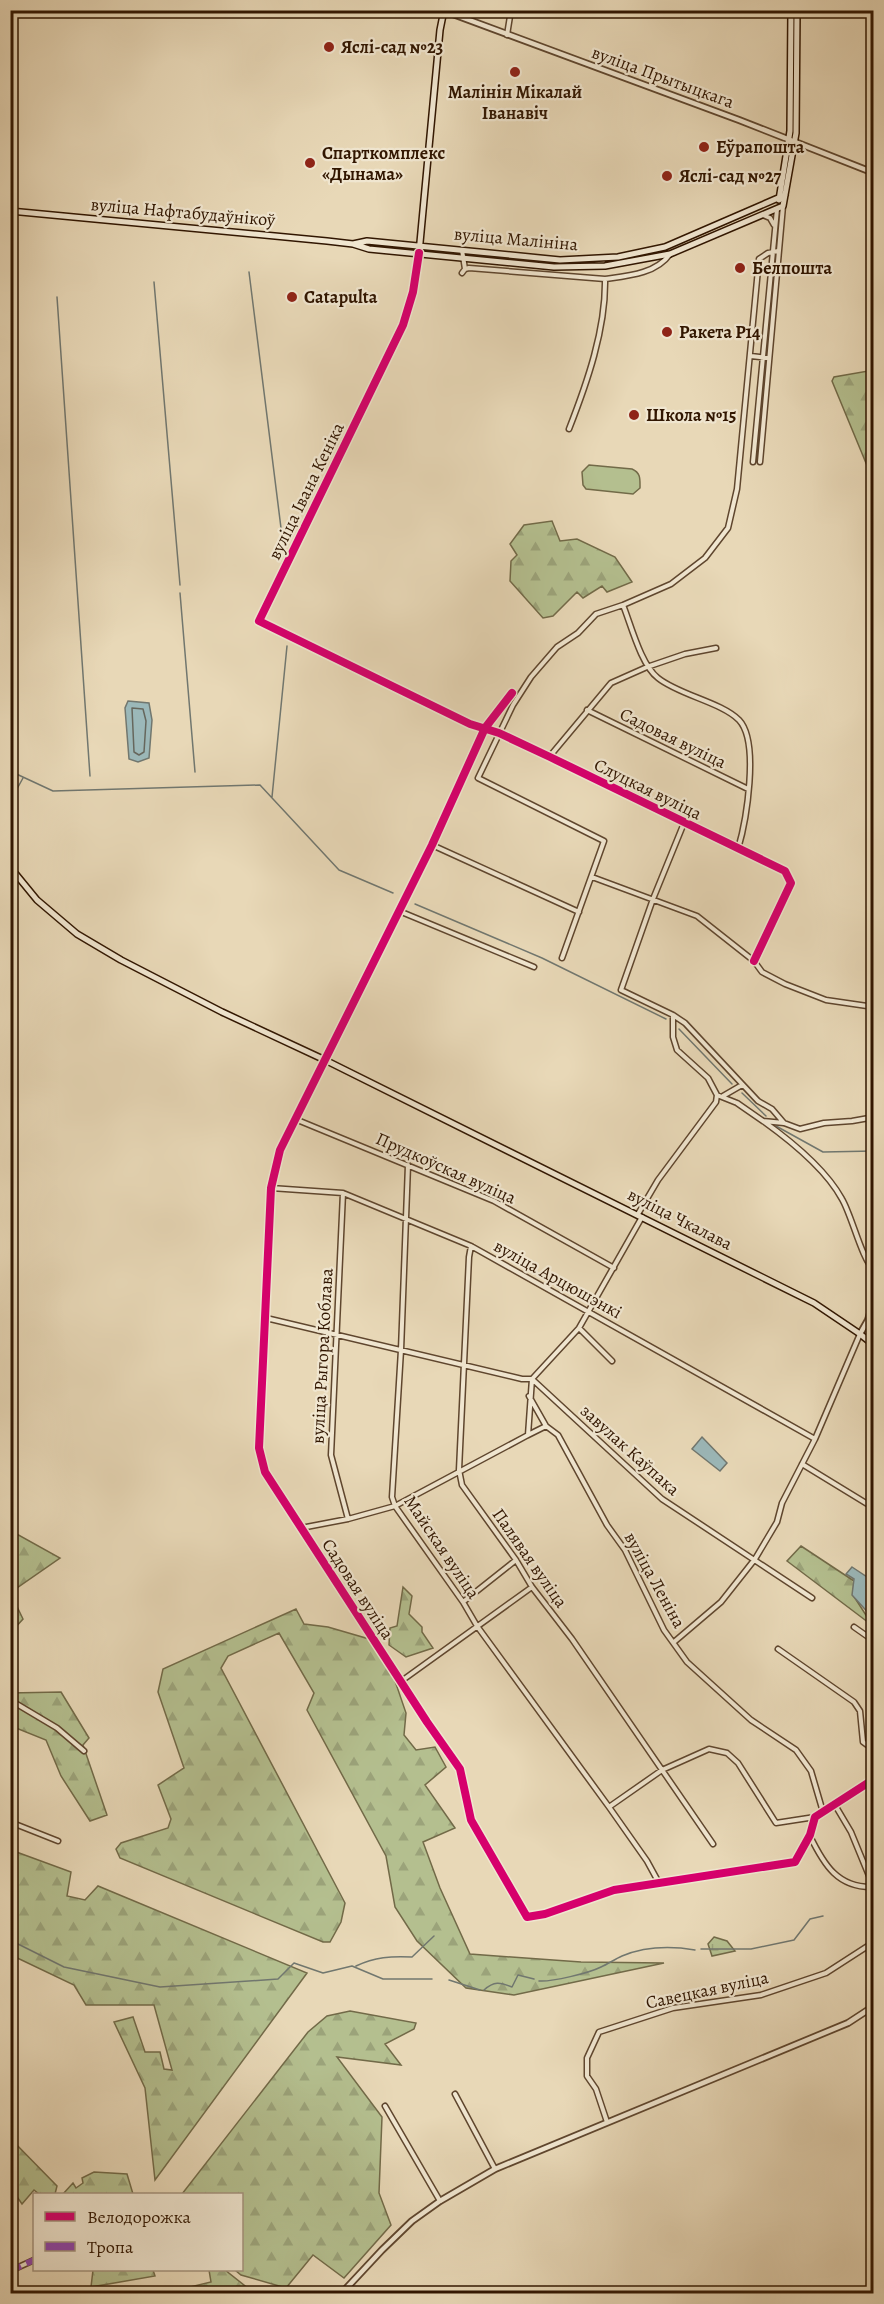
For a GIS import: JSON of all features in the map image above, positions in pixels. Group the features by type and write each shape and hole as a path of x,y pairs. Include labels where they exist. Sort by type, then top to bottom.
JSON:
{"main road":[{"path":"791,10 792,142"},
{"path":"780,207 792,142 797,10"},
{"path":"419,253 443,11"},
{"name":"вуліца Малініна","path":"419,245 560,260 593,260 636,255 665,247 782,197"},
{"name":"вуліца Малініна","path":"419,253 554,267 605,266 670,254 780,207"},
{"name":"вуліца Нафтабудаўнікоў","path":"10,211 353,244 364,248 419,253"},
{"name":"вуліца Нафтабудаўнікоў","path":"353,244 363,241 419,245"},
{"name":"вуліца Чкалава","path":"10,867 37,900 76,934 121,960 222,1012 325,1060 814,1303 861,1334 873,1345"}],"street":[{"path":"507,35 511,10"},
{"path":"870,10 872,99"},
{"name":"вуліца Прытыцкага","path":"443,11 607,70 873,173"},
{"path":"760,462 769,358 775,226 780,207"},
{"path":"753,462 780,207"},
{"path":"762,215 770,218 775,226"},
{"path":"462,250 462,258"},
{"path":"562,958 604,841 478,777 513,705 544,660 556,647 578,633 596,614 624,605 671,584 717,544 728,528 737,489 759,259 775,251"},
{"name":"вуліца Івана Кеніка","path":"374,676 260,621 403,325 413,292 419,253"},
{"name":"вуліца Малініна","path":"462,258 463,271 605,279 651,270 664,263 670,254"},
{"path":"569,429 585,388 600,330 605,279"},
{"path":"751,356 769,358"},
{"path":"624,605 648,667 658,679 739,720 747,733 750,768 746,818 738,849"},
{"path":"550,757 586,710 611,683 685,654 716,648"},
{"name":"Слуцкая вуліца","path":"374,676 470,724 485,728 550,757 683,825 784,871 791,883 754,961"},
{"name":"Садовая вуліца","path":"512,693 485,728 432,845 280,1150 272,1188 259,1449 265,1472 400,1682 460,1769 471,1820 527,1917 545,1914 614,1890 659,1883"},
{"name":"Садовая вуліца","path":"586,710 748,789"},
{"path":"683,825 653,899 621,990 685,1023 742,1085 758,1101 772,1109 784,1123"},
{"path":"432,845 579,912"},
{"path":"592,877 697,916 754,961 762,972 785,984 826,1000 873,1007"},
{"path":"399,911 534,967"},
{"path":"528,1435 532,1379 579,1328 614,1268 657,1180 716,1102 717,1095 708,1078 677,1050 673,1037 673,1015"},
{"path":"723,1096 742,1085"},
{"path":"717,1095 737,1103 763,1121 822,1172 842,1198 859,1238 867,1265 873,1270"},
{"path":"763,1121 784,1123 800,1129 824,1123 869,1118 873,1113"},
{"name":"Прудкоўская вуліца","path":"295,1119 494,1201 614,1268"},
{"name":"Майская вуліца","path":"408,1165 401,1350 392,1497 395,1506 464,1602 477,1626 647,1861 659,1883"},
{"name":"вуліца Арцюшэнкі","path":"272,1188 344,1193 471,1246 815,1439"},
{"name":"вуліца Рыгора Коблава","path":"344,1193 331,1455 348,1519"},
{"name":"Палявая вуліца","path":"471,1246 459,1470 462,1485 516,1560 532,1587 572,1639 713,1844"},
{"path":"674,1642 721,1602 754,1559 777,1522 782,1503 815,1439 868,1320 873,1299"},
{"path":"266,1318 522,1379 532,1379"},
{"path":"579,1328 612,1361"},
{"name":"завулак Каўпака","path":"532,1379 662,1499 812,1598"},
{"name":"вуліца Леніна","path":"529,1396 546,1426 558,1436 607,1525 625,1550 664,1630 687,1662 751,1720 796,1750 811,1771 823,1812"},
{"path":"301,1528 348,1519 395,1506 459,1470 546,1426"},
{"path":"802,1464 873,1508"},
{"path":"464,1602 516,1560"},
{"path":"400,1682 532,1587"},
{"path":"854,1627 873,1641"},
{"path":"778,1648 854,1702 860,1711 863,1742 873,1750"},
{"path":"10,1700 57,1728 84,1750"},
{"path":"609,1807 662,1770 709,1749 727,1753 738,1763 776,1823 815,1817 873,1779"},
{"path":"810,1835 820,1856 841,1880 859,1887 873,1887 850,1832 835,1805"},
{"path":"659,1883 795,1862 810,1835 815,1817"},
{"path":"10,1822 58,1841"},
{"name":"Савецкая вуліца","path":"607,2122 596,2088 587,2076 587,2058 599,2032 673,2008 772,1992 826,1973 873,1942"},
{"path":"341,2294 412,2221 440,2201 495,2169 848,2023 873,2006"},
{"path":"455,2094 495,2169"},
{"path":"385,2106 440,2201"},
{"path":"10,2271 33,2260"}],"green space":[{"path":"868,371 874,384 873,480 832,381 834,377"},
{"path":"589,465 632,469 638,474 640,488 633,494 586,489 583,485 582,472"},
{"path":"552,521 560,541 577,539 615,557 632,582 607,592 602,586 583,598 577,592 553,616 543,618 510,581 511,561 517,555 510,544 524,525"},
{"path":"10,1522 13,1532 60,1558 11,1592"},
{"path":"801,1546 854,1581 853,1595 873,1626 787,1561"},
{"path":"403,1587 412,1596 409,1614 422,1627 422,1632 433,1648 406,1657 389,1645 390,1628 397,1626"},
{"path":"11,1594 23,1619 13,1630 11,1627"},
{"path":"296,1609 304,1624 328,1627 369,1639 392,1672 406,1713 404,1735 416,1750 435,1747 446,1767 425,1785 455,1828 423,1842 440,1888 470,1954 581,1962 664,1963 514,1995 466,1988 417,1941 395,1907 386,1856 307,1710 314,1693 279,1633 228,1656 221,1668 345,1903 341,1922 330,1942 323,1942 120,1858 116,1849 121,1843 168,1828 171,1819 158,1785 184,1768 158,1692 163,1669"},
{"path":"61,1692 89,1738 83,1745 107,1815 90,1821 61,1776 46,1740 11,1726 10,1693"},
{"path":"11,1850 71,1872 67,1896 85,1900 98,1886 307,1973 155,2180 145,2088 114,2022 133,2017 145,2052 160,2052 164,2069 172,2070 154,2005 86,2005 74,1985 11,1955"},
{"path":"714,1937 727,1941 735,1951 712,1956 708,1944"},
{"path":"350,2011 416,2023 414,2029 385,2044 401,2065 337,2057 382,2117 379,2193 391,2225 344,2278 313,2255 286,2288 241,2275 236,2271 243,2271 243,2193 183,2193 308,2032 327,2016"},
{"path":"10,2138 57,2186 55,2193 38,2193 34,2190 22,2204 11,2188"},
{"path":"94,2172 127,2174 133,2193 64,2193 73,2183 76,2188 83,2183 82,2178"},
{"path":"93,2271 153,2271 155,2276 91,2287"},
{"path":"209,2271 226,2271 254,2293 191,2293 190,2287 211,2282"}],"water":[{"path":"128,701 149,703 152,720 149,758 138,762 129,759 125,708"},
{"path":"702,1437 727,1463 720,1471 692,1449"},
{"path":"852,1567 873,1581 873,1618 852,1595 854,1579 846,1574"}],"waterway":[{"path":"249,272 283,544"},
{"path":"154,282 180,585"},
{"path":"57,297 90,776"},
{"path":"180,593 195,772"},
{"path":"272,797 287,646"},
{"path":"10,771 53,791 260,785 339,870 393,893"},
{"path":"12,798 23,778"},
{"path":"415,904 542,958 666,1019"},
{"path":"679,1029 732,1084"},
{"path":"742,1093 766,1116"},
{"path":"776,1126 823,1152 874,1151"},
{"path":"701,1949 751,1949 794,1940 810,1919 823,1916"},
{"path":"356,1966 383,1958 412,1957 434,1936"},
{"path":"10,1940 64,1967 160,1987 278,1979 294,1963 323,1973 352,1966 383,1979 432,1979"},
{"path":"539,1981 561,1979 588,1972 622,1956 648,1949 695,1950"},
{"path":"484,1990 497,1983 512,1987 518,1975 534,1979"},
{"path":"449,1980 480,1990"}],"marked path":[{"path":"10,2271 33,2260"}],"cycle path":[{"path":"419,253 413,292 403,325 259,621 470,724 499,733 785,871 791,883 754,961"},
{"path":"512,693 485,728 432,845 280,1150 271,1188 259,1448 265,1472 460,1769 471,1820 527,1917 545,1914 614,1890 795,1862 810,1835 815,1817 874,1779"}],"place":[{"name":"Яслі-сад №23","path":"329,47"},
{"name":"Малінін Мікалай Іванавіч","path":"515,72"},
{"name":"Еўрапошта","path":"704,147"},
{"name":"Спарткомплекс «Дынама»","path":"310,163"},
{"name":"Яслі-сад №27","path":"667,176"},
{"name":"Белпошта","path":"740,268"},
{"name":"Catapulta","path":"292,297"},
{"name":"Ракета Р14","path":"667,332"},
{"name":"Школа №15","path":"634,415"}]}
